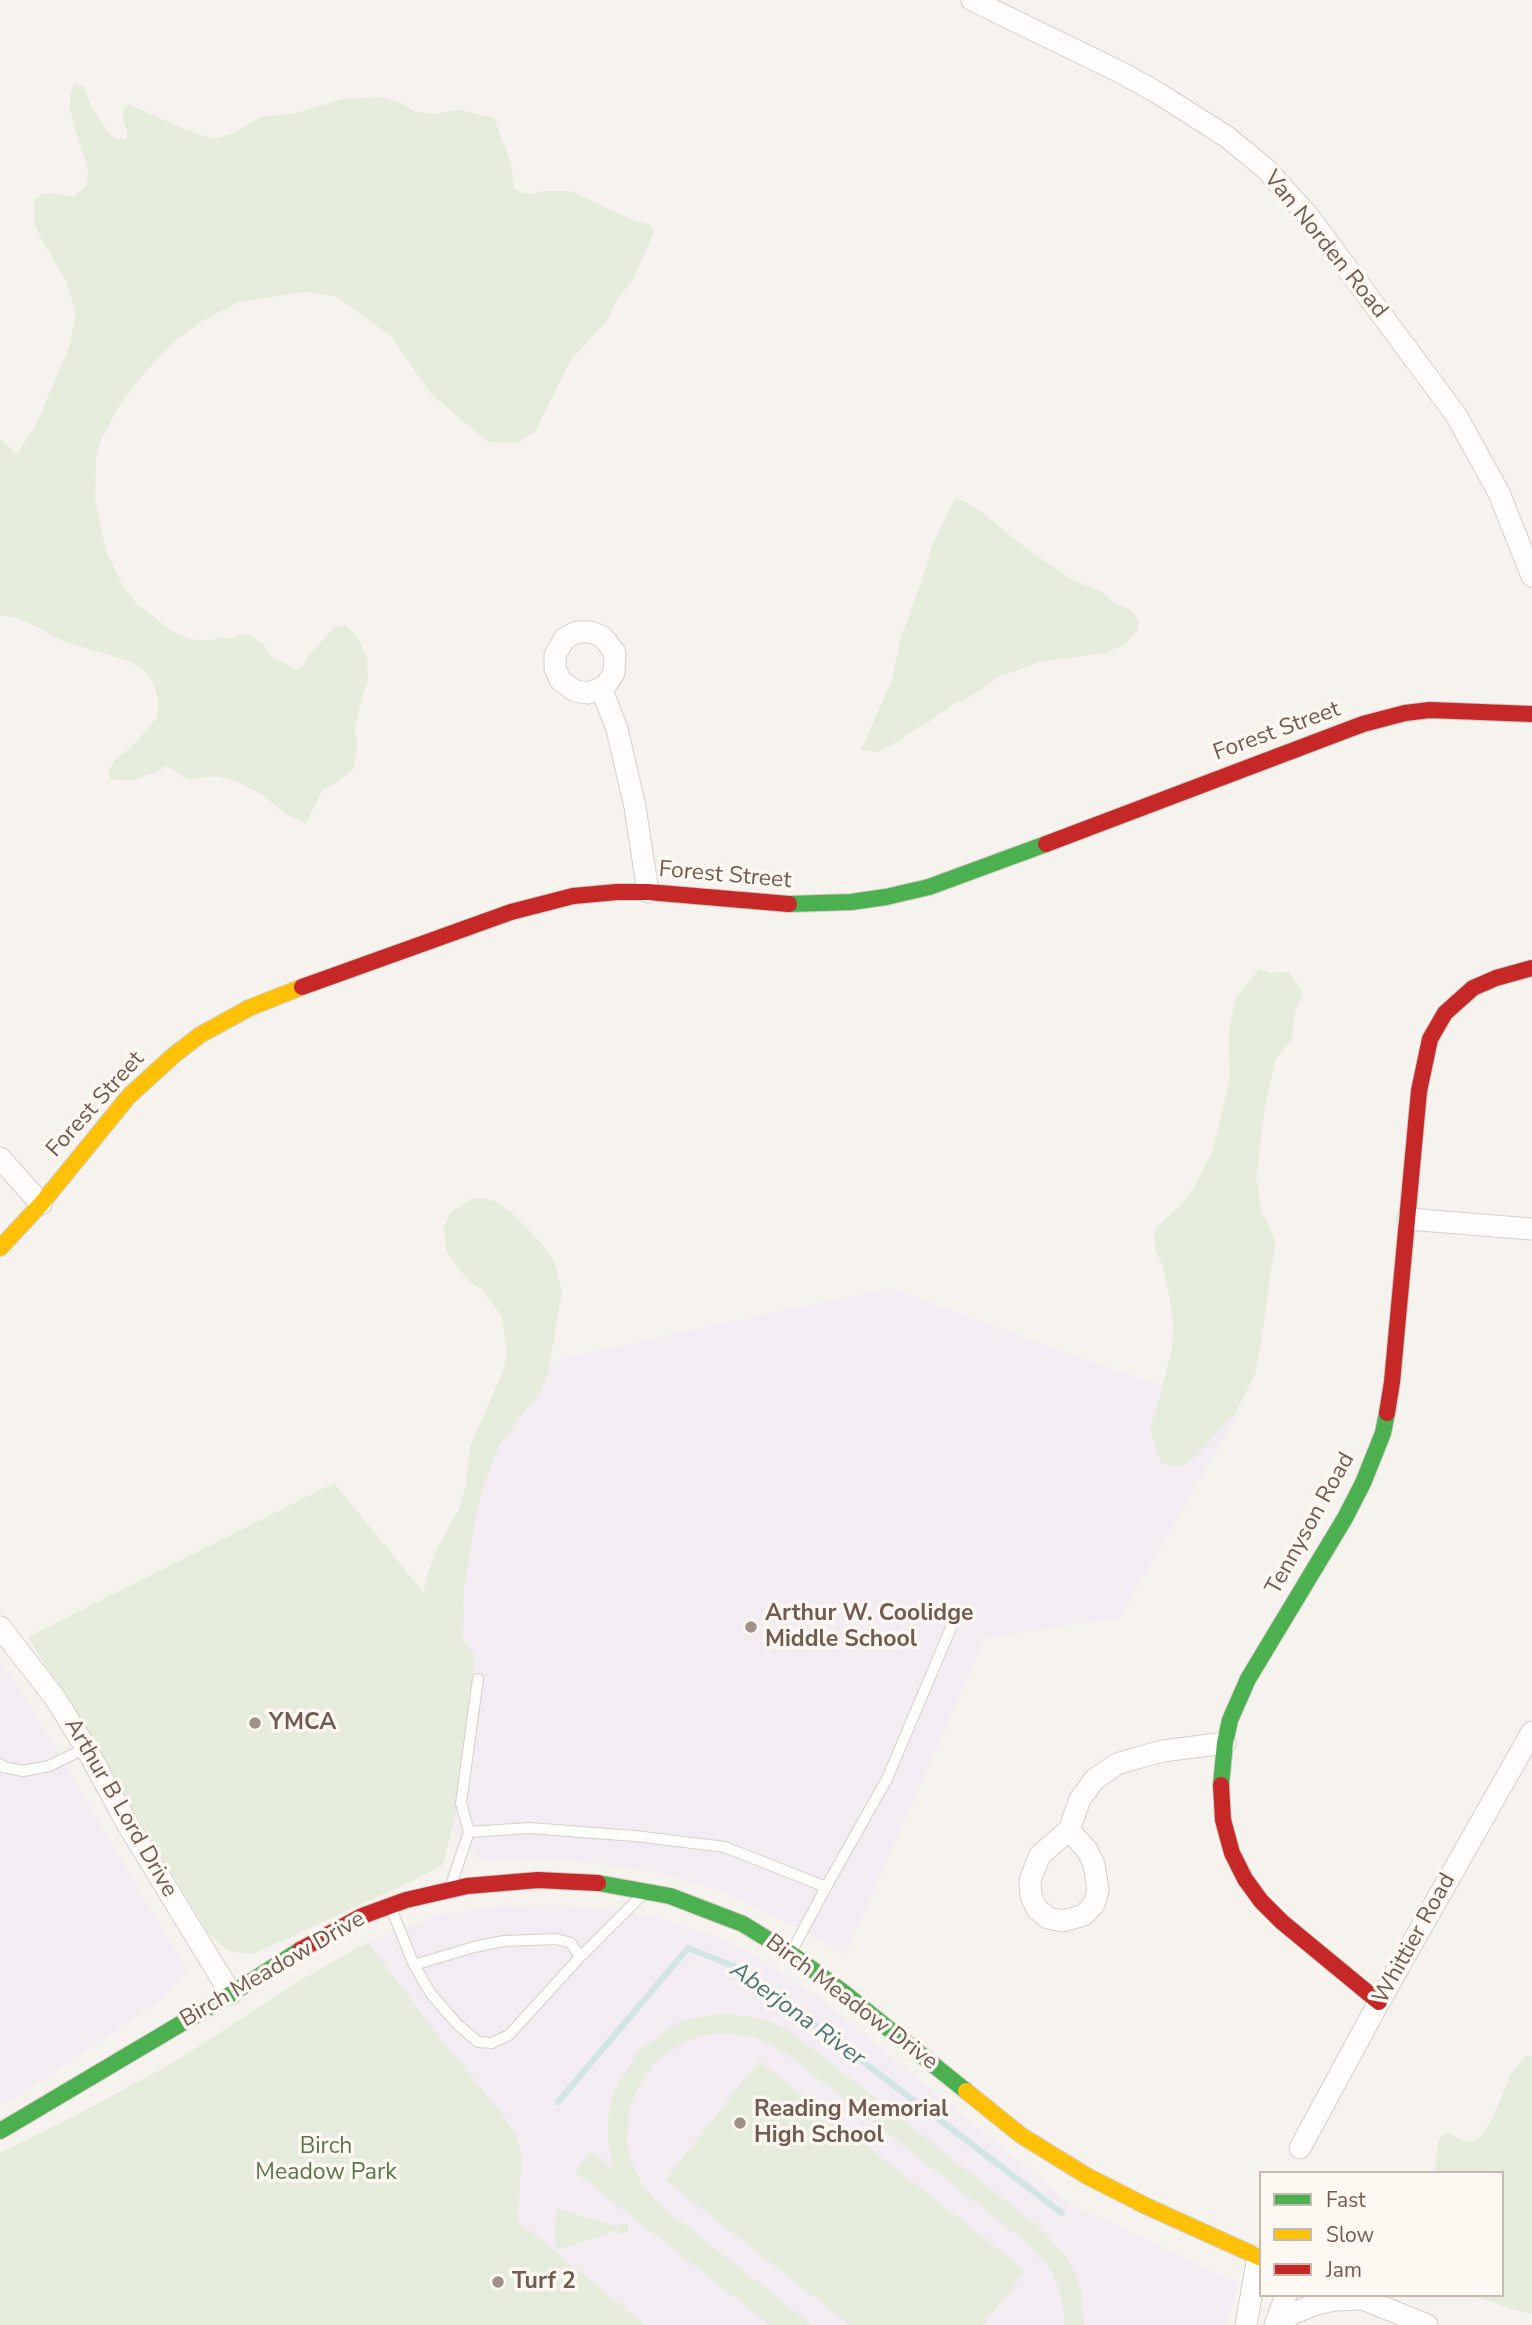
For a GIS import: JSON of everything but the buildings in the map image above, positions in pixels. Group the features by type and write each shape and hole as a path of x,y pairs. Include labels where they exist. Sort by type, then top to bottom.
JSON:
{"street":[{"name":"Van Norden Road","path":"972,0 1121,72 1158,93 1227,137 1273,176 1309,217 1456,415 1499,493 1532,576"},
{"path":"601,688 617,729 632,794 649,892"},
{"name":"Forest Street","path":"0,1248 41,1204 129,1096 200,1035 249,1008 511,912 573,896 617,892 649,892 803,905 886,897 929,887 987,866 1363,724 1405,713 1430,710 1532,714"},
{"name":"Tennyson Road","path":"1379,2002 1282,1922 1261,1901 1245,1879 1232,1853 1223,1820 1221,1780 1225,1742 1230,1720 1248,1679 1345,1518 1379,1446 1392,1382 1419,1091 1426,1054 1437,1025 1454,1004 1473,988 1532,968"},
{"path":"0,1158 41,1204"},
{"path":"1408,1219 1532,1229"},
{"name":"Arthur B Lord Drive","path":"0,1627 55,1698 128,1825 231,1994"},
{"name":"Whittier Road","path":"1300,2148 1379,2002 1532,1732"},
{"path":"1069,1830 1080,1799 1087,1788 1103,1772 1117,1764 1163,1751 1225,1742"},
{"name":"Birch Meadow Drive","path":"0,2131 338,1928 390,1905 449,1889 488,1883 538,1880 595,1882 670,1896 721,1914 790,1953 1046,2152 1146,2206 1259,2257"},
{"path":"1246,2325 1259,2257"},
{"path":"1275,2325 1285,2297"},
{"path":"1275,2325 1316,2304 1358,2297 1427,2325"}],"lane":[{"path":"790,1953 887,1779 958,1611"},
{"path":"449,1889 469,1832 461,1803 478,1679"},
{"path":"0,1764 23,1771 49,1766 86,1748"},
{"path":"469,1832 528,1828 635,1836 725,1847 826,1886"},
{"path":"390,1905 414,1965 431,1994 457,2025 478,2042 492,2043 509,2035 580,1957 646,1891"},
{"path":"414,1965 474,1947 505,1941 556,1939 571,1943 580,1957"}],"shaded area":[{"name":"Arthur W. Coolidge Middle School","path":"890,1288 1091,1362 1239,1412 1120,1617 985,1638 845,1956 806,1932 720,1891 660,1873 560,1858 481,1860 427,1804 470,1479 555,1360"},
{"path":"0,1661 24,1695 187,1970 163,1998 28,2090 0,2105"},
{"name":"Reading Memorial High School","path":"557,1905 656,1918 710,1934 740,1947 778,1970 817,1996 1071,2204 1239,2284 1226,2325 645,2325 518,2221 522,2154 516,2135 368,1942 434,1917 490,1907"}],"green space":[{"path":"74,83 83,86 106,129 115,138 125,140 128,134 123,118 124,108 129,104 213,139 234,133 261,117 297,113 342,99 380,97 400,102 416,112 434,114 460,110 494,118 511,163 514,188 533,194 544,191 570,191 652,226 654,233 632,281 616,301 609,318 571,360 535,432 518,443 488,442 431,394 391,336 335,296 304,292 239,302 202,321 173,343 120,404 100,442 96,458 95,500 106,551 121,582 137,605 177,634 190,639 209,641 221,637 228,639 250,635 263,644 274,659 295,670 302,667 310,654 335,627 346,625 367,656 368,682 354,731 358,742 353,770 323,789 306,823 289,816 259,793 236,781 217,776 191,779 166,766 131,781 111,779 108,773 115,759 130,748 157,718 159,700 151,678 144,670 128,661 63,641 29,623 0,615 0,439 17,454 35,427 70,345 76,313 66,281 34,221 34,200 42,194 73,197 87,185 88,169 70,107"},
{"path":"955,498 980,511 1026,548 1074,581 1099,590 1113,602 1132,611 1139,621 1137,632 1125,644 1106,653 1039,662 999,677 970,697 952,704 929,722 891,745 877,752 861,750 892,680 900,641 931,548"},
{"path":"1259,969 1270,973 1289,972 1303,993 1295,1012 1292,1039 1275,1060 1265,1107 1256,1177 1262,1213 1275,1242 1262,1337 1255,1375 1234,1415 1195,1457 1186,1464 1174,1467 1161,1464 1150,1431 1172,1350 1173,1327 1170,1299 1154,1237 1157,1227 1181,1205 1194,1187 1213,1150 1230,1077 1229,1030 1236,998"},
{"path":"475,1198 494,1201 511,1212 540,1242 555,1263 562,1292 548,1372 542,1389 499,1446 483,1487 475,1520 464,1591 463,1641 475,1655 457,1809 443,1865 253,1954 232,1952 208,1933 28,1637 334,1483 424,1593 437,1548 459,1509 465,1489 470,1447 503,1371 507,1355 502,1316 482,1290 469,1281 457,1267 446,1250 444,1228 450,1214"},
{"name":"Birch Meadow Park","path":"368,1942 516,2135 522,2154 518,2221 645,2325 0,2325 0,2153 176,2061 294,1984"},
{"path":"727,2013 766,2020 784,2028 1039,2227 1066,2256 1075,2273 1081,2291 1084,2325 1064,2325 1063,2304 1051,2270 1027,2243 787,2054 755,2037 719,2033 701,2036 684,2042 654,2063 635,2094 629,2111 628,2148 641,2182 665,2209 812,2325 770,2325 575,2172 591,2151 613,2168 608,2140 611,2101 618,2083 639,2051 670,2027 688,2019"},
{"path":"1526,2056 1532,2056 1532,2314 1473,2297 1504,2297 1504,2171 1437,2171 1435,2168 1441,2137 1447,2133 1473,2142 1481,2137 1493,2117 1512,2072"},
{"path":"759,2061 1026,2271 983,2325 850,2325 665,2180"},
{"path":"557,2208 618,2227 619,2224 628,2224 628,2233 619,2234 618,2231 557,2250 554,2230"}],"waterway":[{"name":"Aberjona River","path":"558,2102 688,1948 741,1969 1062,2213"}],"traffic: fast":[{"path":"789,904 851,902 929,887 1046,844"},
{"path":"1221,1785 1230,1720 1248,1679 1345,1518 1363,1483 1383,1433 1387,1413"},
{"path":"598,1883 670,1896 743,1924 790,1953 843,1992 966,2091"},
{"path":"0,2131 300,1950"}],"traffic: slow":[{"path":"0,1248 41,1204 129,1096 174,1055 200,1035 249,1008 302,987"},
{"path":"966,2091 1022,2136 1087,2176 1259,2257"}],"traffic: jam":[{"path":"1046,844 1363,724 1405,713 1430,710 1532,714"},
{"path":"302,987 511,912 573,896 648,892 789,904"},
{"path":"1387,1413 1419,1091 1430,1039 1445,1013 1473,988 1532,968"},
{"path":"1221,1785 1223,1820 1232,1853 1245,1879 1261,1901 1282,1922 1379,2002"},
{"path":"300,1950 362,1916 406,1900 467,1886 538,1880 598,1883"}],"place":[{"name":"Arthur W. Coolidge Middle School","path":"751,1627"},
{"name":"YMCA","path":"255,1723"},
{"name":"Reading Memorial High School","path":"740,2123"},
{"name":"Turf 2","path":"498,2282"}]}
